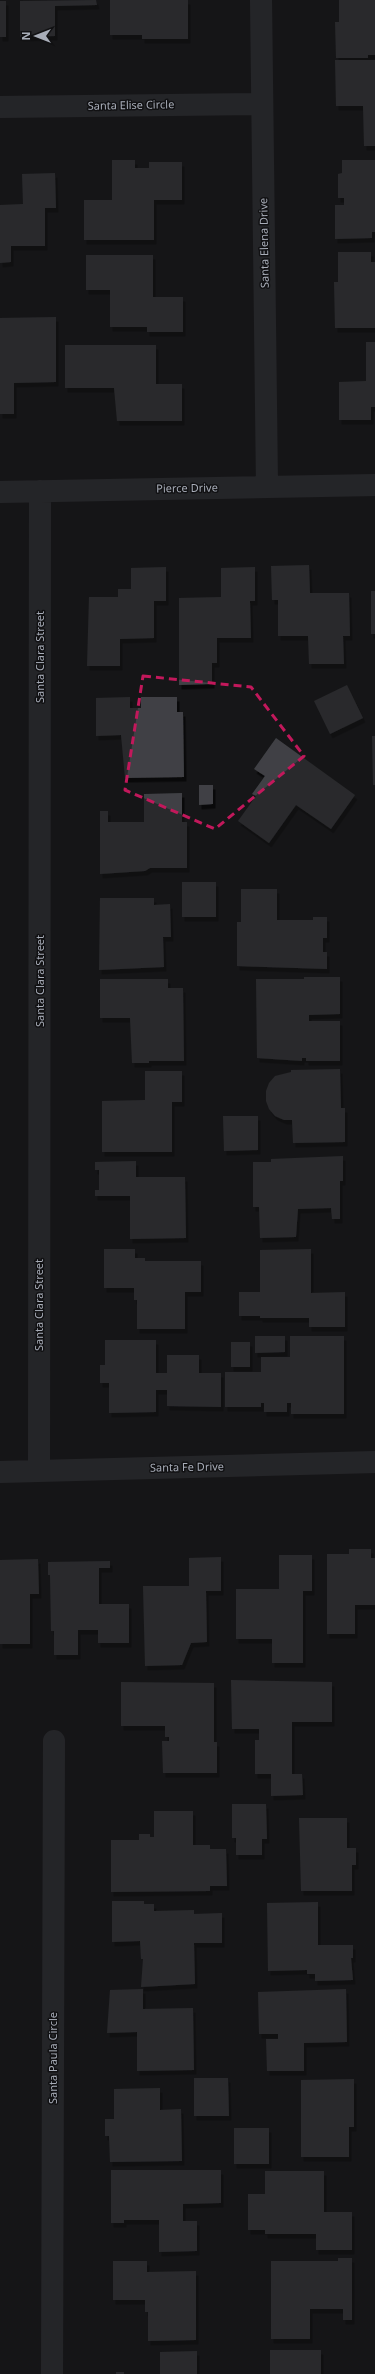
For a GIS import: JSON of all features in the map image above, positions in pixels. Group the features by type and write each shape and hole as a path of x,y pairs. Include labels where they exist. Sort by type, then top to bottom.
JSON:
{"street":[{"name":"Santa Elena Drive","path":"261,0 267,486"},
{"name":"Santa Elise Circle","path":"0,106 262,104"},
{"name":"Pierce Drive","path":"0,492 375,485"},
{"name":"Santa Clara Street","path":"39,1470 40,491"},
{"name":"Santa Fe Drive","path":"0,1472 375,1462"},
{"name":"Santa Paula Circle","path":"52,2374 54,1741"}],"highlighted area":[{"path":"143,676 251,687 304,756 215,829 125,790"}],"building":[{"path":"96,0 97,5 55,6 55,36 20,37 20,1"},
{"path":"110,0 188,0 188,39 142,39 142,35 110,35"},
{"path":"339,0 375,0 375,55 368,55 368,58 336,58 335,22 339,22"},
{"path":"0,1 6,1 6,37 0,37"},
{"path":"335,60 375,60 375,146 364,146 363,106 336,106"},
{"path":"112,160 135,160 135,168 149,168 149,162 182,162 182,200 154,200 154,240 84,240 84,200 112,200"},
{"path":"342,160 375,160 375,232 372,232 372,238 335,239 335,205 344,205 344,198 338,198 338,174 342,173"},
{"path":"55,173 56,208 45,208 45,246 11,246 11,262 0,263 0,205 23,204 22,174"},
{"path":"338,252 371,252 371,262 375,262 375,328 335,328 334,282 338,282"},
{"path":"86,255 153,255 153,297 183,297 183,332 147,332 147,327 110,327 110,290 86,290"},
{"path":"56,317 56,382 14,383 14,414 0,414 0,318"},
{"path":"366,342 375,342 375,407 371,407 371,420 339,420 339,382 366,381"},
{"path":"65,345 156,345 156,384 182,384 182,421 117,421 114,388 65,388"},
{"path":"309,565 310,593 349,593 350,636 343,636 344,664 309,664 308,636 278,636 278,600 272,600 271,566"},
{"path":"166,567 166,601 154,601 154,638 120,639 120,666 87,666 89,597 118,597 118,589 131,589 131,568"},
{"path":"255,567 255,601 250,601 251,638 217,638 217,663 212,663 212,684 179,685 179,598 221,597 221,568"},
{"path":"371,591 375,591 375,634 371,634"},
{"path":"347,685 363,718 330,734 314,701"},
{"path":"130,697 130,708 141,708 141,697 177,697 177,712 183,712 184,777 125,778 121,735 96,736 96,698"},
{"path":"372,736 375,736 375,785 373,785"},
{"path":"276,738 355,795 331,829 296,805 269,843 238,821 256,796 252,794 265,776 254,769"},
{"path":"199,785 213,785 213,804 199,805"},
{"path":"182,793 182,822 187,822 187,868 150,868 145,871 100,874 100,811 108,811 108,822 144,822 144,794"},
{"path":"182,882 216,882 216,917 182,917"},
{"path":"241,889 277,889 277,920 313,920 313,917 327,917 327,938 323,938 323,952 327,952 327,969 237,966 237,922 241,922"},
{"path":"100,898 154,898 154,905 170,904 171,937 163,937 164,967 99,970"},
{"path":"304,977 340,977 340,1014 309,1015 309,1021 340,1021 340,1061 306,1061 306,1058 302,1058 302,1061 257,1058 256,979 304,979"},
{"path":"100,979 168,979 168,988 183,988 184,1061 149,1061 149,1063 132,1063 130,1018 100,1018"},
{"path":"340,1069 341,1108 345,1108 345,1142 293,1143 292,1120 284,1120 275,1116 269,1109 266,1101 266,1091 269,1083 275,1076 291,1072 291,1070"},
{"path":"145,1071 182,1071 182,1102 172,1102 172,1152 102,1152 102,1101 145,1100"},
{"path":"223,1116 258,1116 258,1150 224,1151"},
{"path":"343,1156 343,1181 340,1181 340,1219 332,1219 331,1208 298,1209 296,1237 260,1238 259,1207 253,1207 253,1162 271,1162 271,1159"},
{"path":"136,1161 136,1177 185,1177 186,1238 130,1239 130,1196 95,1196 95,1190 99,1190 99,1170 95,1170 95,1162"},
{"path":"104,1249 135,1249 135,1258 145,1258 145,1261 201,1261 201,1292 185,1292 185,1329 137,1329 137,1300 134,1300 134,1288 104,1288"},
{"path":"311,1249 311,1293 345,1292 345,1327 309,1327 309,1318 260,1318 260,1316 239,1316 239,1292 260,1292 260,1250"},
{"path":"255,1336 285,1336 285,1352 255,1353"},
{"path":"290,1336 344,1336 344,1414 291,1414 291,1403 287,1403 287,1412 264,1412 264,1403 261,1403 261,1407 225,1407 225,1372 261,1372 261,1357 290,1357"},
{"path":"105,1340 156,1340 156,1373 167,1373 167,1355 199,1355 199,1373 221,1373 221,1407 167,1406 167,1390 156,1390 156,1412 109,1413 109,1383 100,1383 100,1365 105,1365"},
{"path":"231,1342 250,1342 250,1367 231,1367"},
{"path":"349,1549 371,1549 371,1558 375,1558 375,1605 355,1605 355,1634 327,1634 327,1554 349,1554"},
{"path":"279,1555 312,1555 312,1591 303,1591 303,1663 272,1663 272,1639 236,1639 236,1589 279,1589"},
{"path":"221,1557 221,1591 206,1591 207,1642 191,1643 182,1665 145,1666 143,1586 189,1586 189,1558"},
{"path":"38,1559 39,1594 30,1594 30,1644 0,1644 0,1560"},
{"path":"110,1561 110,1568 99,1568 99,1604 129,1604 129,1643 98,1643 98,1630 78,1630 78,1655 54,1655 54,1631 51,1631 50,1575 48,1575 48,1562"},
{"path":"231,1680 332,1682 332,1722 292,1722 292,1774 302,1774 303,1795 271,1796 271,1774 255,1774 255,1740 259,1740 259,1729 232,1729"},
{"path":"121,1682 214,1683 214,1742 217,1742 217,1773 163,1773 162,1741 169,1741 169,1737 165,1737 165,1726 121,1726"},
{"path":"232,1804 266,1804 267,1839 262,1839 262,1855 236,1855 236,1838 232,1838"},
{"path":"154,1811 193,1811 193,1845 210,1845 210,1849 226,1849 227,1886 210,1886 210,1891 111,1892 111,1840 139,1840 139,1834 150,1834 150,1837 154,1837"},
{"path":"299,1818 347,1818 347,1848 356,1848 356,1865 352,1865 352,1891 301,1891"},
{"path":"112,1901 144,1901 144,1904 154,1904 154,1911 194,1910 194,1914 222,1913 222,1943 194,1943 195,1984 141,1987 143,1959 141,1959 140,1941 112,1942"},
{"path":"318,1902 318,1945 353,1945 353,1958 351,1958 353,1980 315,1981 315,1974 307,1974 307,1970 268,1971 267,1903"},
{"path":"143,1989 143,2009 193,2008 194,2070 137,2071 137,2032 107,2033 110,1990"},
{"path":"346,1989 347,2042 304,2043 304,2071 267,2071 266,2039 278,2039 278,2034 259,2034 258,1992"},
{"path":"194,2078 228,2078 229,2116 194,2116"},
{"path":"354,2079 354,2127 349,2127 349,2157 301,2157 301,2080"},
{"path":"160,2088 160,2110 181,2109 182,2161 110,2162 109,2136 105,2136 105,2119 114,2119 114,2089"},
{"path":"234,2128 269,2128 269,2164 234,2164"},
{"path":"111,2170 221,2170 221,2203 183,2204 183,2221 197,2221 197,2251 159,2252 159,2220 124,2220 124,2223 111,2223"},
{"path":"265,2171 324,2171 324,2212 352,2212 352,2250 316,2250 316,2234 265,2234 265,2230 248,2230 248,2194 265,2194"},
{"path":"338,2258 352,2258 352,2320 343,2320 343,2309 310,2309 310,2339 271,2339 271,2261 338,2261"},
{"path":"113,2261 147,2261 147,2272 196,2271 196,2340 148,2341 148,2312 145,2312 145,2300 113,2300"},
{"path":"270,2350 321,2350 321,2374 270,2374"},
{"path":"197,2351 197,2374 160,2374 160,2352"},
{"path":"116,2372 124,2372 124,2374 116,2374"}]}
